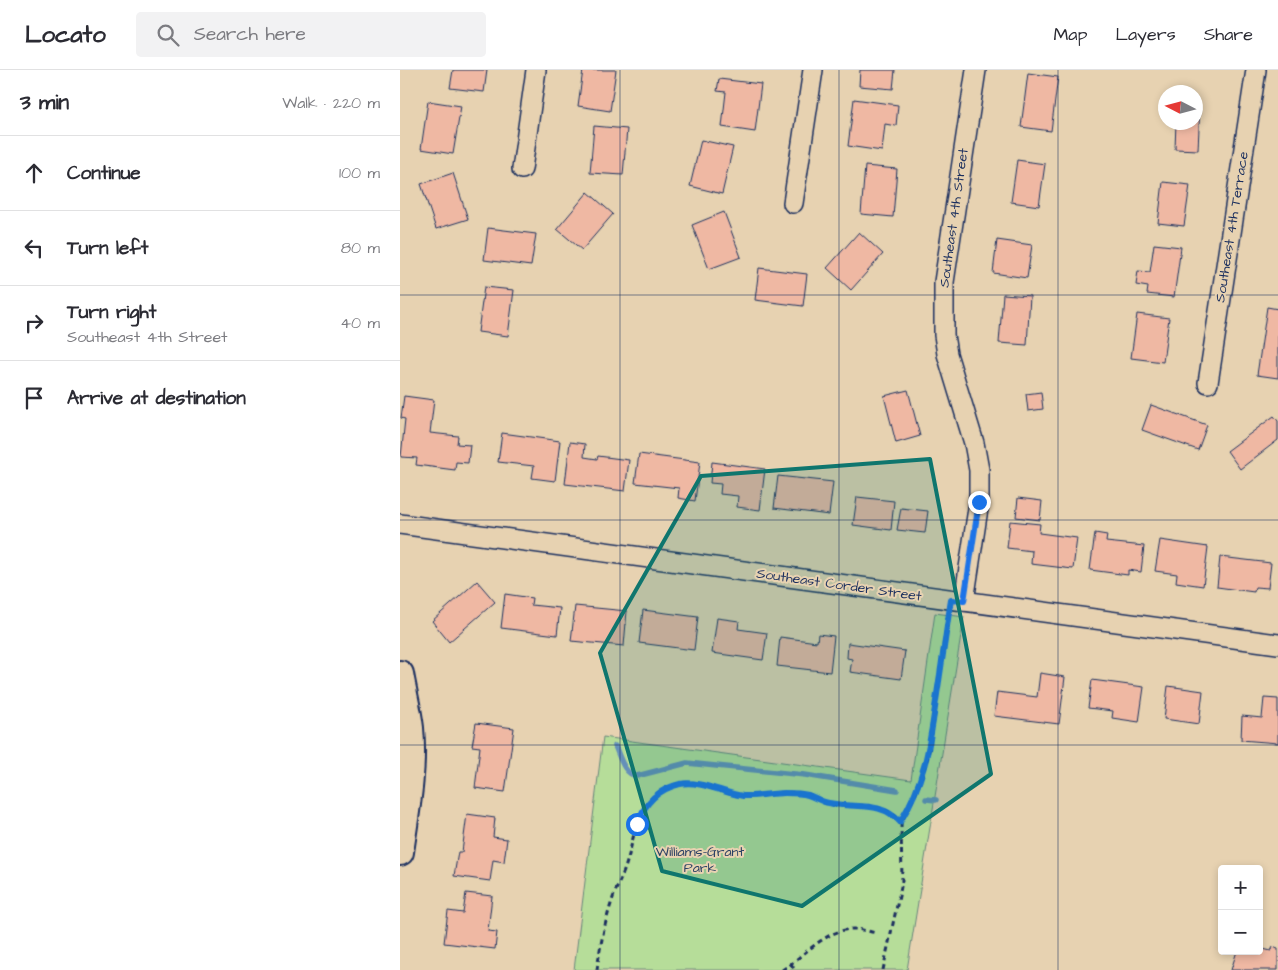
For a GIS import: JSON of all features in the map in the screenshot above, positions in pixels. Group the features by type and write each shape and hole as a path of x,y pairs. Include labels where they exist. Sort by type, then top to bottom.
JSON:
{"main road":[{"path":"400,674 410,727 400,852"}],"street":[{"path":"522,169 536,70"},
{"path":"793,203 813,70"},
{"name":"Southeast 4th Street","path":"958,600 979,502 979,470 974,443 947,354 944,335 943,291 976,70"},
{"name":"Southeast 4th Terrace","path":"1208,383 1256,70"},
{"name":"Southeast Corder Street","path":"400,524 1278,644"}],"path":[{"path":"883,970 902,882 900,822 916,792 928,756 958,600"},
{"path":"597,970 599,949 606,921 626,865 640,814 656,795 671,787 687,783 746,796 783,793 808,795 829,804 883,809 894,814 900,822"},
{"path":"782,970 812,947 836,933 854,929 877,933"},
{"path":"791,964 795,970"}],"highlighted area":[{"path":"930,459 991,774 802,906 662,871 600,653 701,476"}],"green space":[{"name":"Williams-Grant Park","path":"935,613 964,617 907,970 574,970 603,737 911,780"}],"building":[{"path":"453,70 487,70 484,92 450,88"},
{"path":"583,70 616,70 610,111 578,106"},
{"path":"860,70 895,70 893,89 859,86"},
{"path":"1028,73 1058,77 1051,131 1021,127"},
{"path":"719,79 761,84 755,132 722,127 726,92 717,91"},
{"path":"854,99 898,105 896,126 885,124 882,151 848,146"},
{"path":"428,101 461,106 453,154 421,149"},
{"path":"594,126 627,129 623,175 590,173"},
{"path":"1176,130 1199,130 1198,150 1175,149"},
{"path":"701,140 733,147 722,194 690,186"},
{"path":"1017,160 1045,164 1039,206 1011,202"},
{"path":"865,166 897,169 893,217 861,214"},
{"path":"453,173 468,219 436,229 421,184"},
{"path":"1163,182 1190,185 1184,226 1158,223"},
{"path":"588,192 613,214 582,250 557,229"},
{"path":"724,212 741,257 709,269 692,225"},
{"path":"488,228 536,234 531,266 484,260"},
{"path":"859,232 883,254 851,290 827,268"},
{"path":"997,240 1032,245 1027,278 993,273"},
{"path":"1154,244 1181,247 1174,297 1147,294 1148,287 1136,285 1138,271 1150,272"},
{"path":"759,268 807,274 803,306 755,300"},
{"path":"484,287 514,290 508,336 478,332"},
{"path":"1003,294 1030,296 1027,345 999,343"},
{"path":"1267,307 1278,309 1278,378 1257,375"},
{"path":"1137,314 1169,318 1163,362 1131,358"},
{"path":"908,390 920,436 896,443 884,396"},
{"path":"1041,392 1043,409 1028,411 1026,394"},
{"path":"404,396 434,400 430,433 458,436 457,444 470,445 468,463 456,462 455,470 416,465 417,458 401,457 405,419 401,418"},
{"path":"1151,405 1207,425 1198,450 1142,430"},
{"path":"1274,416 1278,421 1278,440 1240,469 1227,451"},
{"path":"502,433 560,441 555,481 532,478 534,466 498,462"},
{"path":"570,442 585,444 584,457 597,459 598,456 629,460 625,491 565,484"},
{"path":"639,454 700,462 695,501 678,498 679,488 635,483"},
{"path":"712,462 765,469 760,510 737,507 738,496 720,494 721,484 710,483"},
{"path":"778,476 833,482 829,515 774,508"},
{"path":"857,497 894,501 891,530 853,525"},
{"path":"1018,498 1042,501 1040,520 1016,517"},
{"path":"901,508 928,511 925,533 897,530"},
{"path":"1010,521 1040,524 1039,533 1077,538 1073,569 1031,564 1032,551 1007,548"},
{"path":"1095,533 1107,535 1106,542 1144,546 1141,572 1128,570 1128,575 1090,570"},
{"path":"1160,540 1208,547 1203,586 1176,582 1177,574 1155,571"},
{"path":"1220,557 1271,563 1268,588 1255,587 1254,592 1217,587"},
{"path":"477,581 495,602 449,642 432,621"},
{"path":"505,594 532,598 531,605 560,608 557,635 501,628"},
{"path":"575,606 627,611 624,646 571,641"},
{"path":"643,610 698,617 694,650 639,643"},
{"path":"717,618 739,621 738,629 767,633 763,660 712,653"},
{"path":"818,634 834,636 830,672 777,666 780,637 817,642"},
{"path":"848,643 905,651 901,679 850,672 852,659 847,658"},
{"path":"1040,673 1065,677 1059,724 994,716 997,692 1037,697"},
{"path":"1092,680 1144,687 1139,722 1112,718 1113,711 1088,708"},
{"path":"1168,686 1203,691 1199,724 1164,719"},
{"path":"1264,698 1278,699 1278,743 1241,740 1242,716 1262,718"},
{"path":"476,723 514,728 505,792 475,788 480,747 472,746"},
{"path":"467,814 495,818 493,837 507,839 504,862 493,860 490,881 454,876 458,852 462,852"},
{"path":"466,893 492,896 488,931 497,932 495,949 444,943 448,911 463,913"},
{"path":"1273,947 1278,949 1278,970 1231,970 1236,955 1263,955 1263,949 1271,951"}],"waterway":[{"path":"615,746 626,769 637,776 687,763 805,775 897,790"},
{"path":"926,799 936,800"}],"route":[{"path":"637,824 645,806 656,795 671,787 687,783 746,796 783,793 808,795 829,804 883,809 894,814 900,822 916,792 928,756 951,600 964,601 979,502"}]}
